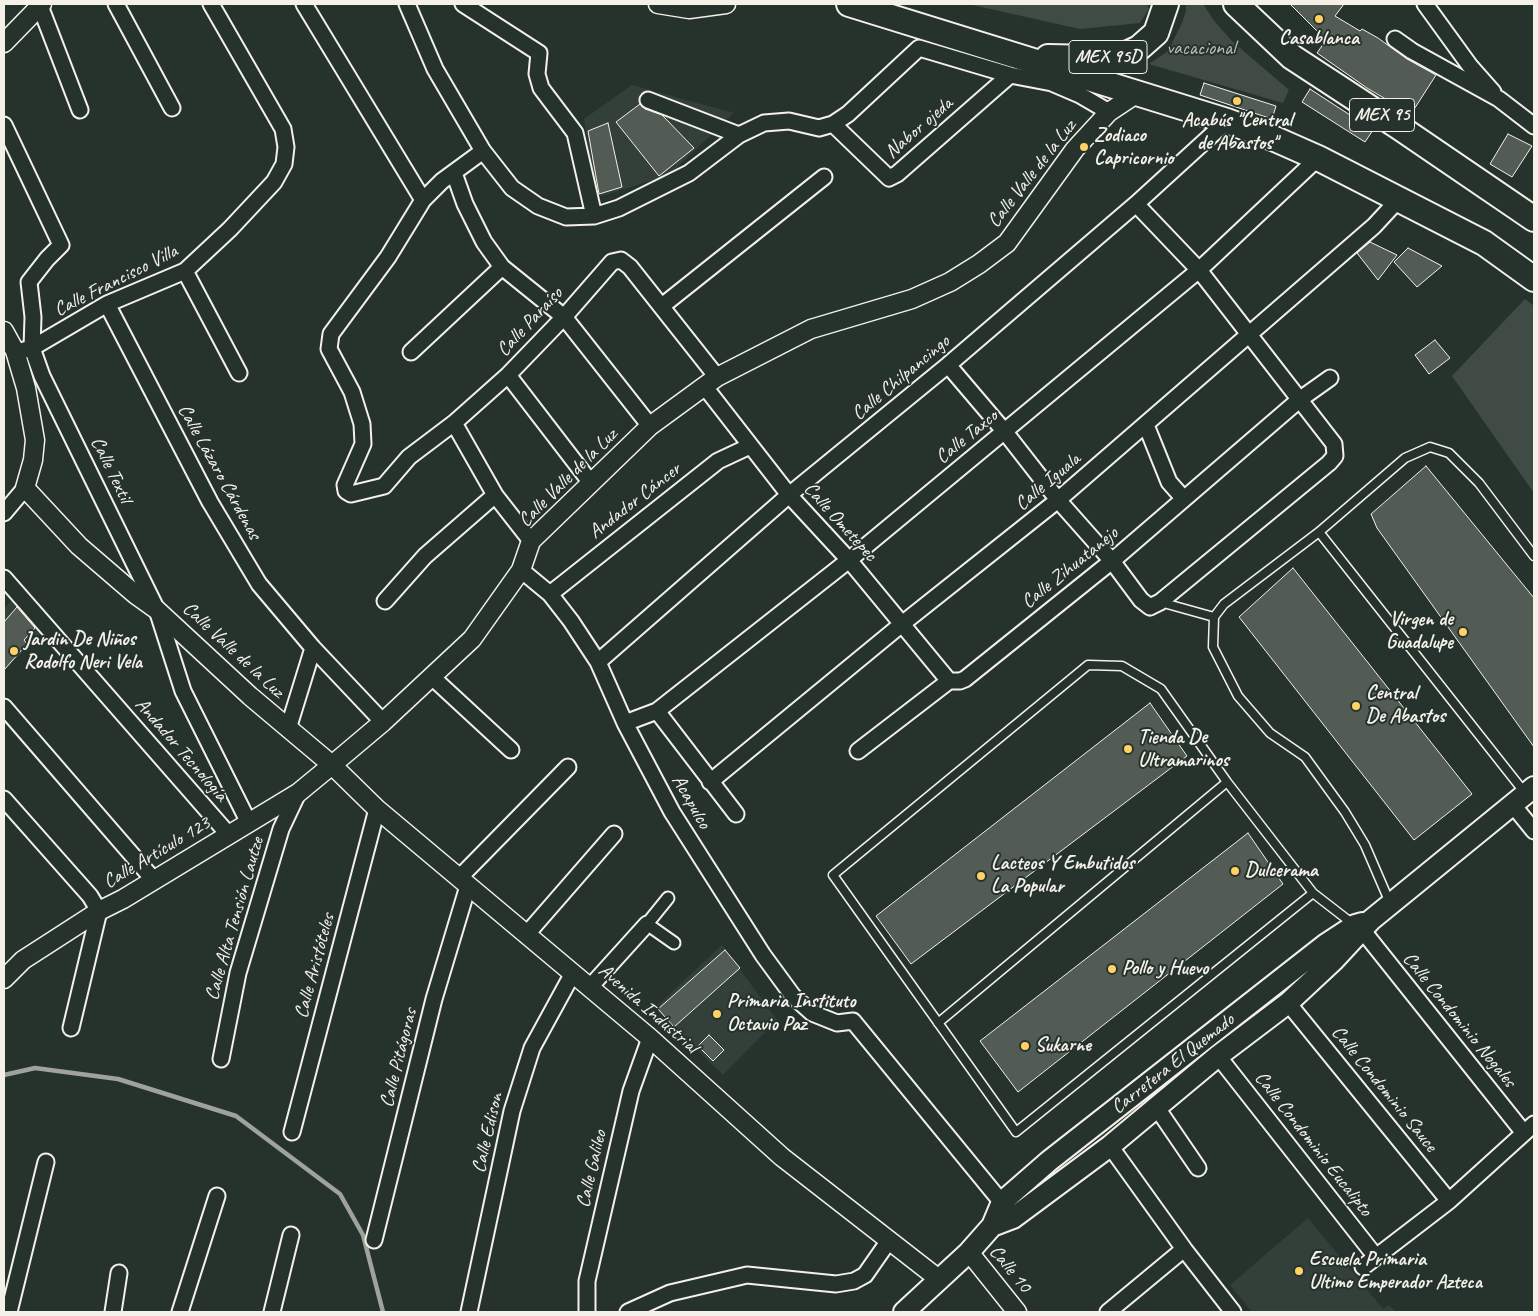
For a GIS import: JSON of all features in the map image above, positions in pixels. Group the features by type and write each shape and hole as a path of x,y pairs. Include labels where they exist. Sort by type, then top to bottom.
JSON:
{"highway":[{"path":"849,4 1015,66 1136,94 1228,121 1318,158 1399,199 1484,243 1534,279"},
{"name":"MEX 95D","path":"1015,66 1122,56 1140,48 1156,33 1166,4"},
{"name":"MEX 95","path":"1236,4 1292,57 1399,127 1534,220"}],"main road":[{"name":"Carretera El Quemado","path":"1008,1210 1110,1146 1218,1056 1288,1003 1363,926 1525,795"},
{"name":"Carretera El Quemado","path":"904,1312 969,1252 1008,1210 1049,1161 1326,944 1363,926"}],"street":[{"path":"116,4 172,108"},
{"name":"Calle Francisco Villa","path":"24,350 107,304 185,271 230,229 274,182 284,164 286,147 282,129 211,4"},
{"path":"304,4 423,200 442,181 483,151"},
{"path":"407,4 436,69 483,151 512,188 538,206 566,217 594,216 619,208 689,173 739,135 764,123 789,121 820,128 833,124 848,114 919,48 1015,66 1080,95 1109,112"},
{"path":"463,4 538,53 537,74 540,88 575,133 594,216"},
{"path":"658,4 689,9 726,4"},
{"path":"1425,4 1470,66 1498,99"},
{"path":"4,43 41,5 80,110"},
{"path":"1395,39 1412,51 1498,99 1534,126"},
{"name":"Nabor ojeda","path":"833,124 889,178 897,174 1015,66"},
{"name":"Calle Valle de la Luz","path":"25,488 79,546 136,595 157,610 288,729 332,765 383,722 472,639 522,570 532,541 650,426 711,382 811,329 912,299 950,282 979,264 1007,243 1075,149 1109,112 1136,94"},
{"path":"648,100 739,135"},
{"name":"Calle Chilpancingo","path":"598,662 789,495 948,365 1136,204 1228,121"},
{"path":"4,125 61,245 29,282 33,317 24,350 26,388 35,440 33,460 25,488 4,513"},
{"name":"Calle Taxco","path":"625,723 657,711 848,560 1005,432 1200,270 1318,158"},
{"path":"454,173 465,204 484,242 502,267 564,317 650,426"},
{"path":"662,306 824,177"},
{"name":"Calle Iguala","path":"710,782 902,624 1058,500 1374,226 1399,199"},
{"name":"Calle Paraíso","path":"423,200 388,257 331,334 329,349 352,392 362,424 363,444 345,485 346,491 352,494 384,486 409,456 454,423 508,375 564,317 612,262 621,260 630,267 662,306 711,382"},
{"path":"948,365 1005,432 1058,500 1112,561 1141,600 1155,604 1329,464 1335,456 1334,444 1200,270 1136,204"},
{"path":"411,352 502,267"},
{"path":"185,271 239,373"},
{"name":"Calle Lázaro Cárdenas","path":"107,304 210,502 259,584 313,648 383,722"},
{"path":"4,330 24,350"},
{"name":"Calle Textil","path":"24,350 42,376 157,610 183,691 249,823"},
{"path":"508,375 591,483"},
{"name":"Calle Zihuatanejo","path":"858,752 949,681 965,679 1112,561 1300,400 1330,378"},
{"name":"Calle Ometepec","path":"711,382 750,446 789,495 848,560 949,681"},
{"path":"454,423 495,495 532,541"},
{"path":"1146,425 1169,482 1184,499"},
{"name":"Andador Cáncer","path":"550,594 718,461 750,446"},
{"path":"385,601 425,556 495,495"},
{"name":"Acapulco","path":"522,570 550,594 598,662 625,723 672,812 698,856 793,996 812,1013 820,1017 837,1024 853,1021 1008,1210"},
{"name":"Andador Tecnología","path":"4,578 229,836"},
{"path":"288,729 313,648"},
{"path":"432,677 511,750"},
{"path":"4,707 153,879"},
{"path":"657,711 736,814"},
{"name":"Calle Artículo 123","path":"5,973 99,912 298,793 332,765"},
{"name":"Avenida Industrial","path":"332,765 377,809 650,1038 782,1157 888,1242 940,1280"},
{"path":"464,882 568,767"},
{"name":"Calle Alta Tensión Lautze","path":"221,1059 238,973 281,829 298,793"},
{"path":"1525,795 1534,831"},
{"path":"4,799 90,896 99,912 71,1028"},
{"name":"Calle Aristóteles","path":"292,1132 377,809"},
{"path":"526,935 614,834"},
{"name":"Calle Pitágoras","path":"374,1240 464,882"},
{"path":"590,987 668,898"},
{"path":"647,924 674,943"},
{"name":"Calle Condominio Nogales","path":"1363,926 1529,1129"},
{"name":"Calle Edison","path":"469,1312 512,1111 532,1048 573,973"},
{"name":"Calle Condominio Sauce","path":"1288,1003 1449,1200"},
{"name":"Calle Galileo","path":"587,1312 587,1281 631,1090 650,1038"},
{"name":"Calle Condominio Eucalipto","path":"1218,1056 1376,1257"},
{"path":"1157,1108 1198,1168"},
{"path":"1363,1268 1449,1200 1529,1129"},
{"path":"1110,1146 1184,1249 1233,1312"},
{"path":"9,1312 46,1162"},
{"path":"180,1312 217,1196"},
{"path":"272,1312 291,1234"},
{"path":"628,1312 670,1293 747,1275 836,1284 854,1282 864,1274 888,1242"},
{"path":"1108,1312 1184,1249"},
{"name":"Calle 10","path":"969,1252 1017,1312"},
{"path":"113,1312 119,1273"}],"lane":[{"path":"1390,904 1365,846 1345,812 1305,757 1270,733 1238,696 1213,647 1214,617 1224,604 1319,532 1405,458 1430,447 1449,453 1479,483 1534,556"},
{"path":"1319,532 1525,795"},
{"path":"1155,604 1214,617"},
{"path":"1312,893 1016,1132 833,875 1088,665 1122,666 1161,689 1227,782 1312,893 1363,926"},
{"path":"938,1023 1227,782"}],"shaded area":[{"path":"632,85 734,113 669,175 602,196 595,194 584,119"},
{"name":"Jardin De Niños Rodolfo Neri Vela","path":"13,598 43,631 4,671 4,609"},
{"name":"Primaria Instituto Octavio Paz","path":"722,945 777,1020 723,1075 655,1008"},
{"name":"Escuela Primaria Ultimo Emperador Azteca","path":"1308,1218 1383,1309 1389,1305 1396,1312 1252,1312 1230,1285"}],"green space":[{"path":"968,4 1147,4 1149,9 1140,23 1080,29"},
{"name":"vacacional","path":"1186,4 1203,4 1215,22 1232,41 1289,90 1283,103 1149,64 1168,51 1182,23"},
{"path":"1525,299 1534,306 1534,493 1452,376"}],"building":[{"path":"1290,4 1344,4 1335,16 1360,31 1362,29 1378,38 1407,59 1436,75 1411,114 1367,88 1317,53 1326,40"},
{"path":"1204,83 1276,106 1272,119 1200,95"},
{"path":"1310,89 1373,130 1365,142 1302,102"},
{"path":"640,104 645,109 662,115 694,148 659,176 616,122"},
{"path":"608,123 622,187 599,194 588,131"},
{"path":"1508,134 1532,146 1512,177 1490,164"},
{"path":"1370,242 1397,255 1378,280 1357,253"},
{"path":"1408,248 1442,266 1417,287 1394,262"},
{"path":"1435,340 1450,358 1429,374 1415,355"},
{"name":"Central De Abastos","path":"1426,466 1534,598 1534,747 1377,528 1371,514"},
{"name":"Central De Abastos","path":"1293,568 1472,794 1414,840 1239,617"},
{"name":"Jardin De Niños Rodolfo Neri Vela","path":"17,607 35,628 24,640 27,644 4,670 4,622"},
{"path":"1150,703 1187,756 911,964 876,916"},
{"path":"1248,833 1283,884 1018,1092 980,1041"},
{"path":"725,950 740,968 674,1027 658,1009"},
{"path":"709,1035 724,1050 713,1061 698,1046"}],"waterway":[{"path":"4,1075 35,1068 118,1079 236,1116 340,1194 363,1235 383,1312"}],"place":[{"name":"Casablanca","path":"1319,19"},
{"name":"Acabús \"Central de Abastos\"","path":"1237,101"},
{"name":"Zodiaco Capricornio","path":"1084,147"},
{"name":"Virgen de Guadalupe","path":"1463,632"},
{"name":"Jardin De Niños Rodolfo Neri Vela","path":"14,651"},
{"name":"Central De Abastos","path":"1356,706"},
{"name":"Tienda De Ultramarinos","path":"1128,749"},
{"name":"Dulcerama","path":"1235,871"},
{"name":"Lacteos Y Embutidos La Popular","path":"981,876"},
{"name":"Pollo y Huevo","path":"1112,969"},
{"name":"Primaria Instituto Octavio Paz","path":"717,1014"},
{"name":"Sukarne","path":"1025,1046"},
{"name":"Escuela Primaria Ultimo Emperador Azteca","path":"1299,1271"}]}
